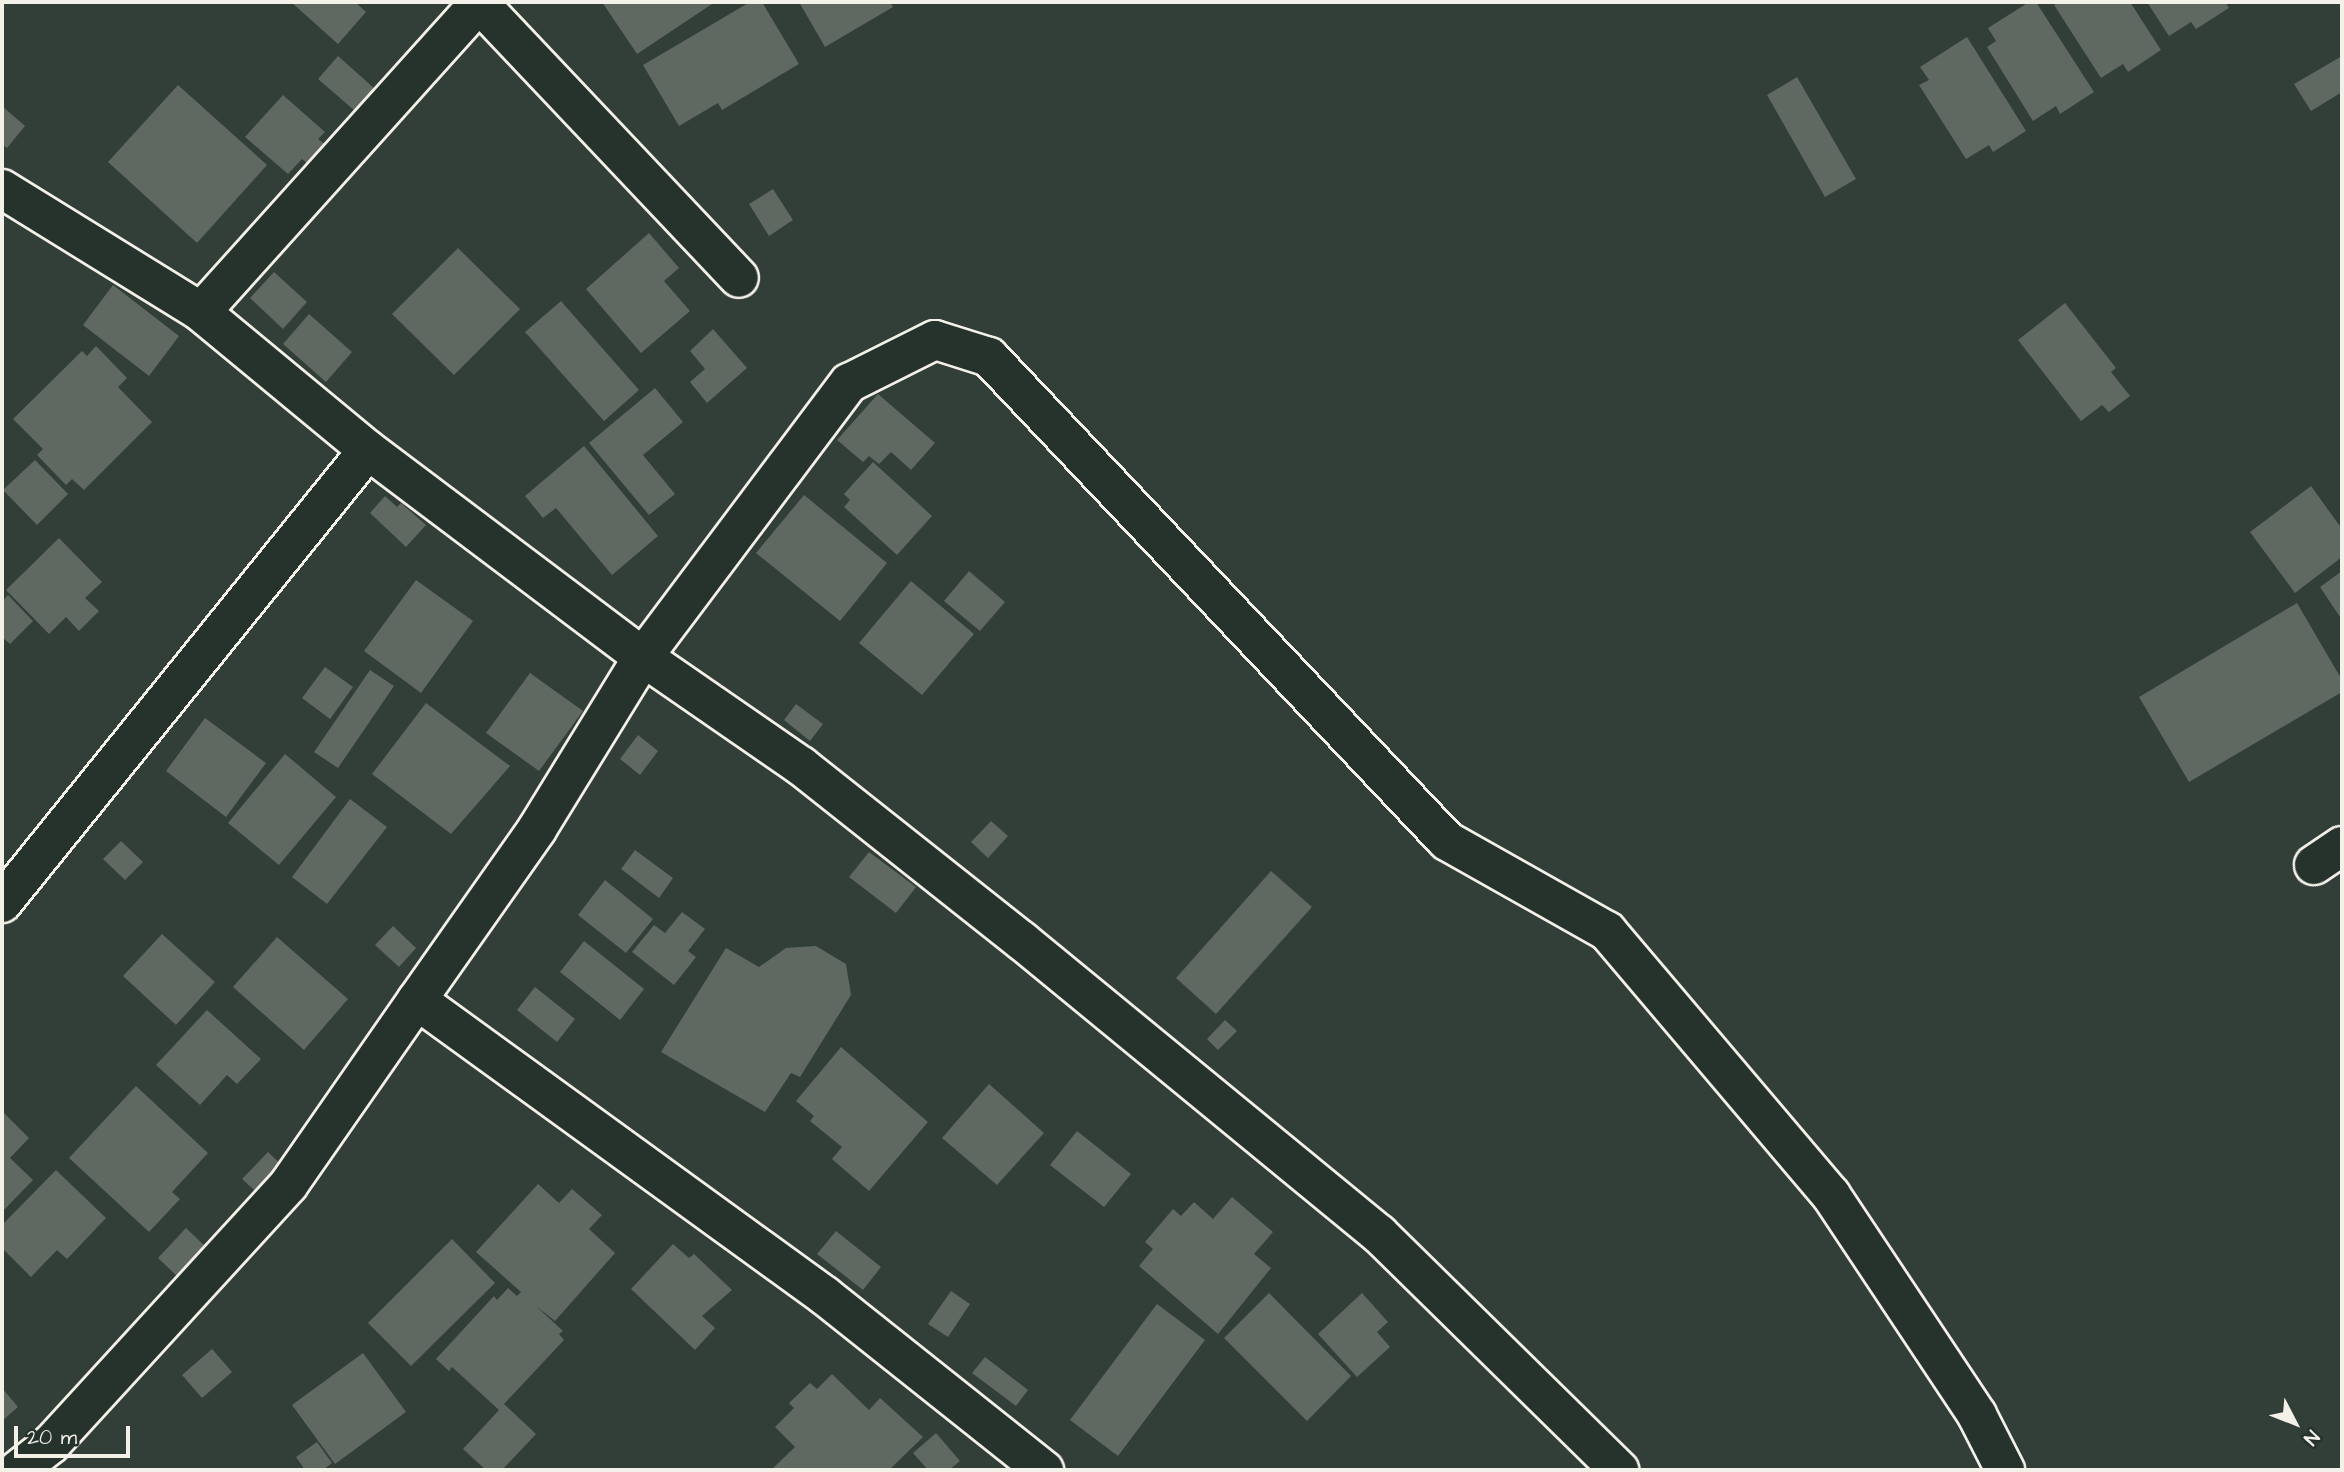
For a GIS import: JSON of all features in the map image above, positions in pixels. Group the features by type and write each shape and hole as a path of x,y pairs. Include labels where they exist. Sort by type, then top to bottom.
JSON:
{"street":[{"path":"201,312 480,2 739,278"},
{"path":"2,189 201,312 368,450 643,657 801,765 1380,1234 1619,1470"},
{"path":"18,1470 51,1444 289,1184 537,829 643,657 849,383 935,340 989,357 1447,841 1607,932 1831,1195 1977,1415 2005,1470"},
{"path":"2,903 368,450"},
{"path":"417,1000 825,1296 1044,1470"}],"building":[{"path":"291,2 355,2 366,12 338,44"},
{"path":"602,2 715,2 637,54"},
{"path":"750,2 762,2 799,64 722,110 718,103 679,126 643,65"},
{"path":"799,2 890,2 893,7 825,47"},
{"path":"2029,2 2036,2 2094,92 2060,114 2056,106 2033,121 1987,47 1996,41 1988,28"},
{"path":"2060,2 2130,2 2161,50 2128,72 2123,64 2101,78 2054,5"},
{"path":"2147,2 2225,2 2229,8 2196,29 2191,22 2169,36"},
{"path":"1967,37 2026,131 1993,152 1989,145 1966,159 1919,85 1929,80 1920,67"},
{"path":"338,56 375,89 355,111 318,79"},
{"path":"2342,56 2342,92 2311,111 2294,84"},
{"path":"1797,77 1856,179 1825,197 1767,95"},
{"path":"178,85 267,165 197,243 108,162"},
{"path":"283,95 325,132 318,139 326,145 309,165 302,159 288,174 245,137"},
{"path":"2,106 25,126 7,148 2,144"},
{"path":"773,189 793,220 769,236 749,204"},
{"path":"649,233 679,268 664,281 690,311 641,353 586,289"},
{"path":"458,248 520,309 454,375 392,314"},
{"path":"274,272 307,302 283,329 250,298"},
{"path":"113,285 179,336 149,376 83,325"},
{"path":"561,301 639,390 604,421 525,332"},
{"path":"2065,303 2116,368 2111,372 2130,396 2109,412 2102,405 2081,421 2018,340"},
{"path":"309,314 352,352 326,382 283,344"},
{"path":"713,329 747,368 707,403 690,382 705,369 690,351"},
{"path":"96,346 127,378 118,387 152,422 84,490 72,479 66,485 37,455 43,449 13,419 82,351 87,356"},
{"path":"655,388 683,422 643,455 675,494 649,515 589,443"},
{"path":"878,394 935,443 911,470 891,452 879,464 869,456 863,462 837,440"},
{"path":"584,446 658,536 612,575 556,508 543,518 525,496"},
{"path":"35,460 68,494 37,525 3,490"},
{"path":"873,462 932,516 897,555 844,507 850,500 844,494"},
{"path":"2311,486 2342,529 2342,557 2295,593 2250,532"},
{"path":"804,495 887,563 840,621 756,553"},
{"path":"385,496 397,507 401,503 426,525 406,547 370,513"},
{"path":"59,538 102,582 85,598 99,611 79,631 66,617 49,634 6,590"},
{"path":"969,571 1005,602 980,631 944,601"},
{"path":"2342,571 2342,620 2320,587"},
{"path":"416,580 473,621 421,693 364,651"},
{"path":"911,581 974,634 922,695 859,643"},
{"path":"8,595 33,621 10,644 2,637 2,602"},
{"path":"2297,603 2342,680 2342,692 2189,782 2139,697"},
{"path":"325,667 353,687 330,719 302,698"},
{"path":"370,670 394,686 338,768 314,752"},
{"path":"530,673 583,711 539,771 486,733"},
{"path":"426,703 510,766 451,834 372,774"},
{"path":"796,704 823,724 810,741 784,720"},
{"path":"205,718 266,763 226,817 166,771"},
{"path":"638,735 658,751 640,775 620,759"},
{"path":"285,754 336,797 279,865 228,823"},
{"path":"350,799 387,827 327,904 292,877"},
{"path":"991,821 1008,836 988,858 971,842"},
{"path":"121,841 143,862 125,880 103,859"},
{"path":"635,850 673,878 659,898 621,869"},
{"path":"869,852 916,887 896,913 849,877"},
{"path":"1271,871 1312,907 1216,1014 1176,978"},
{"path":"605,880 653,919 626,953 578,915"},
{"path":"682,912 705,929 688,951 696,957 674,985 632,952 654,925 665,933"},
{"path":"393,926 416,948 399,967 375,945"},
{"path":"162,934 215,982 176,1025 123,976"},
{"path":"277,937 348,999 304,1050 233,987"},
{"path":"584,941 644,989 620,1020 560,972"},
{"path":"816,946 846,964 851,995 800,1077 791,1073 765,1112 661,1052 726,948 759,967 786,948"},
{"path":"535,987 575,1019 557,1042 517,1010"},
{"path":"207,1010 261,1059 237,1084 227,1075 200,1105 156,1065"},
{"path":"1225,1020 1237,1031 1218,1050 1207,1039"},
{"path":"841,1047 928,1122 869,1191 832,1159 842,1147 810,1121 814,1116 796,1101"},
{"path":"989,1084 1044,1133 997,1185 942,1138"},
{"path":"136,1086 208,1153 172,1192 180,1199 149,1232 69,1158"},
{"path":"2,1111 29,1138 10,1158 33,1180 2,1212"},
{"path":"1077,1131 1131,1174 1104,1207 1050,1165"},
{"path":"268,1152 288,1171 263,1198 242,1179"},
{"path":"56,1170 106,1218 67,1259 57,1250 31,1277 2,1248 2,1225"},
{"path":"538,1184 559,1203 572,1189 602,1215 589,1229 615,1253 555,1321 536,1306 563,1331 559,1334 564,1340 504,1404 536,1434 502,1470 486,1470 463,1449 499,1410 452,1367 449,1371 436,1359 494,1296 497,1300 508,1288 517,1296 521,1292 476,1252"},
{"path":"1232,1197 1273,1232 1254,1254 1271,1268 1218,1334 1139,1266 1153,1249 1145,1242 1173,1209 1181,1216 1194,1202 1213,1219"},
{"path":"186,1228 209,1250 181,1280 158,1258"},
{"path":"836,1231 881,1267 863,1290 817,1254"},
{"path":"452,1239 495,1283 411,1366 368,1323"},
{"path":"673,1244 689,1258 694,1254 732,1290 702,1316 715,1328 695,1350 631,1289"},
{"path":"951,1291 970,1304 948,1337 928,1324"},
{"path":"1269,1293 1351,1376 1307,1421 1224,1338"},
{"path":"1362,1293 1388,1322 1377,1332 1390,1347 1357,1377 1318,1334"},
{"path":"1157,1304 1205,1340 1118,1456 1070,1420"},
{"path":"212,1349 232,1372 202,1398 182,1375"},
{"path":"363,1353 406,1412 335,1464 292,1405"},
{"path":"985,1357 1028,1390 1016,1406 972,1373"},
{"path":"832,1374 869,1410 880,1398 923,1437 889,1470 771,1470 795,1447 775,1427 794,1408 789,1403 810,1383 817,1389"},
{"path":"2,1388 18,1407 2,1421"},
{"path":"936,1433 960,1461 949,1470 928,1470 913,1453"},
{"path":"317,1442 332,1463 323,1470 305,1470 296,1457"}]}
